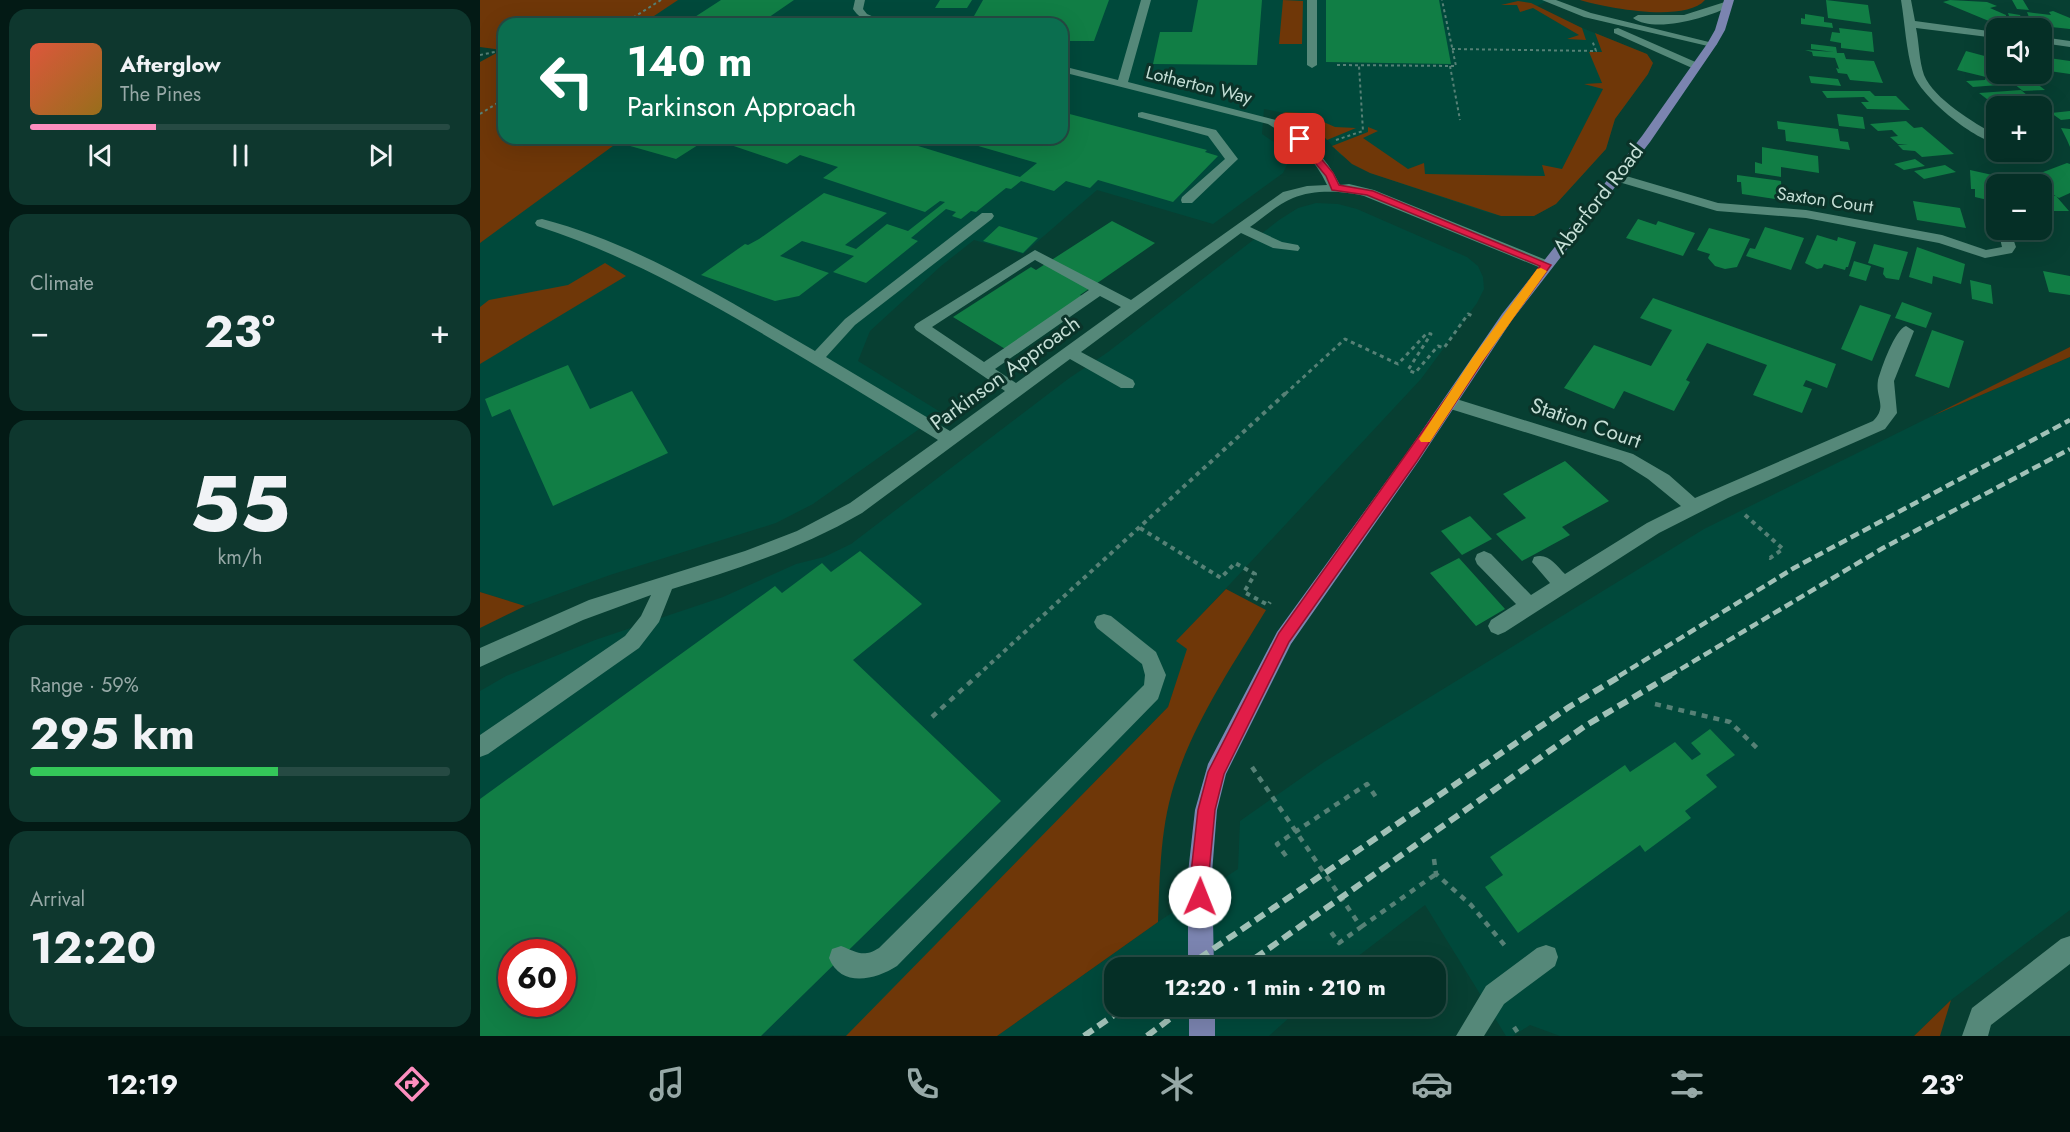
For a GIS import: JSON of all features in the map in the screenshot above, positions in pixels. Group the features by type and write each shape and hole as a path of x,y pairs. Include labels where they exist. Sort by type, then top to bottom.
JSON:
{"main road":[{"name":"Aberford Road","path":"1201,957 1200,873 1206,810 1216,772 1284,638 1501,327 1546,265 1646,139 1712,44 1720,30 1728,2"},
{"path":"1202,1017 1202,1036"}],"street":[{"path":"860,0 858,9 863,16 868,18"},
{"path":"1122,84 1146,0"},
{"path":"1312,0 1312,64"},
{"path":"1547,0 1588,15 1696,66"},
{"path":"1906,0 1919,75 1924,84 1952,112 1986,134"},
{"path":"1588,15 1671,20 1708,14 1728,2"},
{"path":"1588,15 1712,44"},
{"path":"1911,24 1986,34"},
{"path":"2052,41 2070,44"},
{"name":"Lotherton Way","path":"1068,70 1122,84 1222,123 1272,122 1300,139 1330,175 1335,188"},
{"path":"1142,115 1222,123 1232,159 1187,200"},
{"name":"Saxton Court","path":"1617,177 1717,207 1806,214 1931,236 1985,254 2007,250 2009,247 2007,240"},
{"name":"Parkinson Approach","path":"480,658 559,621 663,584 757,556 831,523 1288,195 1307,190 1335,188 1369,193 1546,265"},
{"path":"817,358 849,322 987,216"},
{"path":"542,223 581,234 668,274 817,358 950,439"},
{"path":"1240,228 1278,245 1293,248"},
{"path":"1016,391 921,327 1035,254 1132,307"},
{"path":"984,369 1100,289"},
{"path":"1498,626 1653,528 1727,491 1880,425 1890,411 1886,382 1906,331"},
{"path":"1070,352 1127,384"},
{"name":"Station Court","path":"1450,403 1628,458 1651,470 1672,486 1694,508"},
{"path":"1484,559 1530,606"},
{"path":"1541,562 1563,585"},
{"path":"480,747 632,642 650,623 660,602 663,584"},
{"path":"841,958 857,968 868,968 888,957 1151,692 1155,684 1154,665 1149,658 1104,622"},
{"path":"1975,1036 1981,1017 2070,948"},
{"path":"1469,1036 1496,995 1536,964"}],"path":[{"path":"632,18 661,0"},
{"path":"1312,64 1455,66 1442,0"},
{"path":"1452,49 1596,51 1588,28 1588,15"},
{"path":"480,55 498,51"},
{"path":"1309,149 1363,131 1359,66"},
{"path":"1450,66 1460,120"},
{"path":"480,114 498,103"},
{"path":"932,717 1345,339 1398,364 1427,333 1431,334 1408,369 1415,372 1438,346 1444,348 1468,314 1501,327"},
{"path":"1742,512 1783,549 1770,558 1766,557"},
{"path":"1140,528 1221,578 1235,563 1255,574 1244,592 1268,605 1274,596"},
{"path":"1656,704 1730,722 1758,749"},
{"path":"1263,781 1361,927"},
{"path":"1286,856 1277,844 1296,830 1367,784 1376,796"},
{"path":"1434,859 1436,874 1536,964"},
{"path":"1331,932 1339,943 1436,874"}],"shaded area":[{"path":"480,0 678,0 651,18 498,18 498,49 480,47"},
{"path":"671,0 1549,0 1537,6 1570,23 1647,54 1653,63 1648,74 1615,119 1606,149 1556,204 1534,216 1501,216 1485,212 1370,173 1339,154 1320,131 1306,122 1289,114 1264,109 1262,134 1286,150 1289,161 1283,173 1213,224 1097,190 1023,254 974,240 941,266 870,331 858,361 942,413 813,504 776,523 610,575 525,606 480,592 480,124 498,134 498,144 1068,144 1068,18 643,18"},
{"path":"1283,0 1303,1 1302,44 1279,44"},
{"path":"1580,0 1705,0 1695,7 1681,11 1645,12 1608,7"},
{"path":"1518,1 1531,3 1582,28 1586,40 1567,39 1579,35 1533,8 1520,12 1517,5 1501,5"},
{"path":"1595,33 1647,54 1653,63 1648,74 1615,119 1606,149 1556,204 1534,216 1501,216 1370,173 1352,164 1332,146 1368,132 1368,127 1378,131 1363,138 1408,169 1424,163 1425,174 1545,176 1542,165 1562,169 1603,89 1584,84 1602,83 1589,52 1602,52"},
{"path":"498,52 498,144 616,144 480,243 480,62"},
{"path":"1283,112 1303,113 1335,127 1356,128 1327,140 1312,126"},
{"path":"1316,203 1338,204 1357,209 1467,257 1478,266 1483,277 1484,289 1477,303 1421,379 1177,641 1188,649 1168,707 848,1035 480,1036 480,691 506,676 595,640 723,597 796,564 824,557 851,544 1068,379 1108,352 1279,220 1298,208"},
{"path":"605,263 626,276 480,364 480,307 489,300 568,285"},
{"path":"2070,347 2070,357 1932,416"},
{"path":"2070,357 2070,910 1951,1000 1914,1036 1560,1036 1530,1025 1513,1036 1506,1036 1425,905 1357,957 1109,957 1238,869 1240,821 1324,762 1704,529 1932,416"},
{"path":"1226,589 1266,610 1206,712 1177,776 1164,830 1158,922 1109,957 1104,957 1104,960 997,1036 846,1036 1168,707 1187,649 1176,641"},
{"path":"480,592 525,606 480,628"},
{"path":"1104,960 1104,1017 1290,1017 1269,1036 997,1036"},
{"path":"1951,1000 1940,1036 1914,1036"}],"building":[{"path":"721,0 794,0 768,18 693,18"},
{"path":"940,0 972,0 967,8 935,8"},
{"path":"983,0 1109,0 1094,41 1068,41 1068,18 974,16"},
{"path":"1198,0 1262,0 1257,65 1153,64 1160,32 1192,32"},
{"path":"1326,0 1439,0 1451,64 1326,62"},
{"path":"1826,0 1868,5 1871,24 1828,18"},
{"path":"1950,0 1987,2 1997,6 1990,8 2006,15 2006,18 1986,18 1986,20 1943,2"},
{"path":"2012,0 2023,0 2029,10 2017,9"},
{"path":"2053,11 2070,18 2070,29 2052,27 2052,18 2029,18 2027,12 2051,15 2049,12"},
{"path":"2008,13 2020,15 2022,18 2010,18"},
{"path":"1805,14 1824,17 1824,22 1832,23 1833,28 1801,24 1801,18 1805,19"},
{"path":"1839,28 1872,32 1874,52 1841,48 1841,43 1830,41 1832,32 1840,33"},
{"path":"1811,44 1836,47 1837,53 1844,53 1846,59 1874,61 1883,83 1850,80 1847,74 1838,73 1835,58 1813,56 1812,52 1805,50 1834,52 1811,49"},
{"path":"1966,51 1986,56 1986,77 1957,70"},
{"path":"2052,58 2070,61 2070,74 2052,71"},
{"path":"1809,76 1838,79 1841,86 1811,83"},
{"path":"1986,77 1986,84 1999,84 1973,87 1966,81 1985,80"},
{"path":"2014,84 2037,84 2045,90 2023,91"},
{"path":"2021,90 2028,96 1986,96 1986,98 1979,93"},
{"path":"1822,91 1870,91 1875,96 1896,96 1910,110 1867,109 1861,102 1869,102 1864,97 1827,98"},
{"path":"2070,111 2070,119 2061,120 2052,113"},
{"path":"1068,114 1207,150 1205,152 1218,156 1173,202 1098,180 1090,188 1066,181 1054,191 1021,181 1011,189 1006,188 976,212 971,211 961,219 952,216 956,212 946,209 911,238 918,241 866,283 833,272 854,256 802,241 780,256 829,273 799,296 775,301 701,275 745,244 748,245 759,239 824,193 887,213 845,245 856,249 887,224 908,231 945,202 940,201 925,212 823,178 838,167 800,155 787,164 728,144 912,144 1020,177 1037,163 971,144 1068,144"},
{"path":"1837,114 1863,117 1865,129 1839,126"},
{"path":"1777,121 1838,129 1840,141 1848,142 1850,150 1786,141 1785,130 1778,129"},
{"path":"1906,121 1914,128 1922,127 1954,154 1922,157 1915,151 1903,150 1898,145 1908,144 1898,144 1890,137 1898,136 1892,130 1878,131 1870,124"},
{"path":"2061,128 2070,129 2070,147 2067,140"},
{"path":"623,144 700,144 676,159"},
{"path":"1762,147 1818,156 1819,173 1781,167 1781,177 1755,173 1755,162 1762,164"},
{"path":"1915,159 1925,166 1904,170 1894,164"},
{"path":"2067,163 2070,164 2070,193 2059,198 2052,194 2052,174 2038,174"},
{"path":"1945,165 1956,172 1924,179 1914,171"},
{"path":"1970,170 1988,174 1986,174 1986,200 1975,197 1975,189 1971,189"},
{"path":"1737,175 1781,181 1782,200 1742,194 1741,182 1737,182"},
{"path":"2052,196 2056,196 2069,211 2052,211"},
{"path":"1913,201 1960,208 1966,228 1917,220"},
{"path":"1638,219 1656,225 1658,221 1695,233 1683,256 1626,238"},
{"path":"1112,221 1155,243 1080,295 1091,301 1015,355 953,317 1031,267 1036,270"},
{"path":"999,226 1038,238 1023,253 983,241"},
{"path":"1765,227 1804,238 1791,270 1746,256 1750,248 1755,249"},
{"path":"1709,228 1750,239 1737,267 1725,269 1715,266 1708,258 1710,254 1697,250"},
{"path":"1817,235 1837,241 1838,237 1856,242 1845,270 1824,264 1822,268 1817,269 1805,263"},
{"path":"1874,244 1908,252 1899,280 1886,278 1883,274 1884,268 1868,263"},
{"path":"1917,247 1965,264 1961,284 1933,276 1932,284 1909,277"},
{"path":"1854,261 1871,266 1866,281 1849,276"},
{"path":"2043,271 2070,276 2070,295 2049,292"},
{"path":"1970,280 1991,285 1993,304 1972,299"},
{"path":"1653,298 1836,364 1827,388 1806,380 1803,386 1812,389 1802,413 1753,395 1767,365 1707,343 1686,380 1690,382 1674,411 1624,391 1614,409 1564,388 1594,345 1651,366 1672,330 1640,318"},
{"path":"1902,302 1932,313 1926,328 1895,318"},
{"path":"1860,305 1891,315 1872,361 1841,349"},
{"path":"1932,330 1964,341 1949,388 1915,376"},
{"path":"568,365 590,409 632,391 668,453 553,506 510,409 492,417 485,399"},
{"path":"1565,461 1609,501 1562,527 1570,535 1522,561 1496,534 1526,518 1503,494"},
{"path":"1470,516 1492,539 1462,555 1441,531"},
{"path":"860,551 922,604 853,660 1001,801 761,1036 480,1036 480,799 775,586 782,593 822,563 831,572"},
{"path":"1459,558 1505,609 1476,626 1430,573"},
{"path":"1710,729 1735,755 1706,775 1717,787 1685,811 1691,818 1645,852 1640,845 1518,933 1485,887 1503,875 1490,857 1625,765 1630,772 1675,742 1692,760 1701,754 1691,743"}],"railway":[{"path":"1619,676 1794,568 2070,420"},
{"path":"1669,676 1883,548 2070,449"},
{"path":"1201,957 1569,707 1622,675"},
{"path":"1257,957 1585,726 1671,675"},
{"path":"1084,1036 1111,1017"},
{"path":"1147,1036 1172,1017"}],"slow traffic":[{"path":"1425,439 1477,360 1541,271"}],"route":[{"path":"1200,897 1206,810 1216,772 1284,638 1413,458 1477,360 1546,265 1369,193 1349,188 1335,188 1330,175 1300,139"}]}
